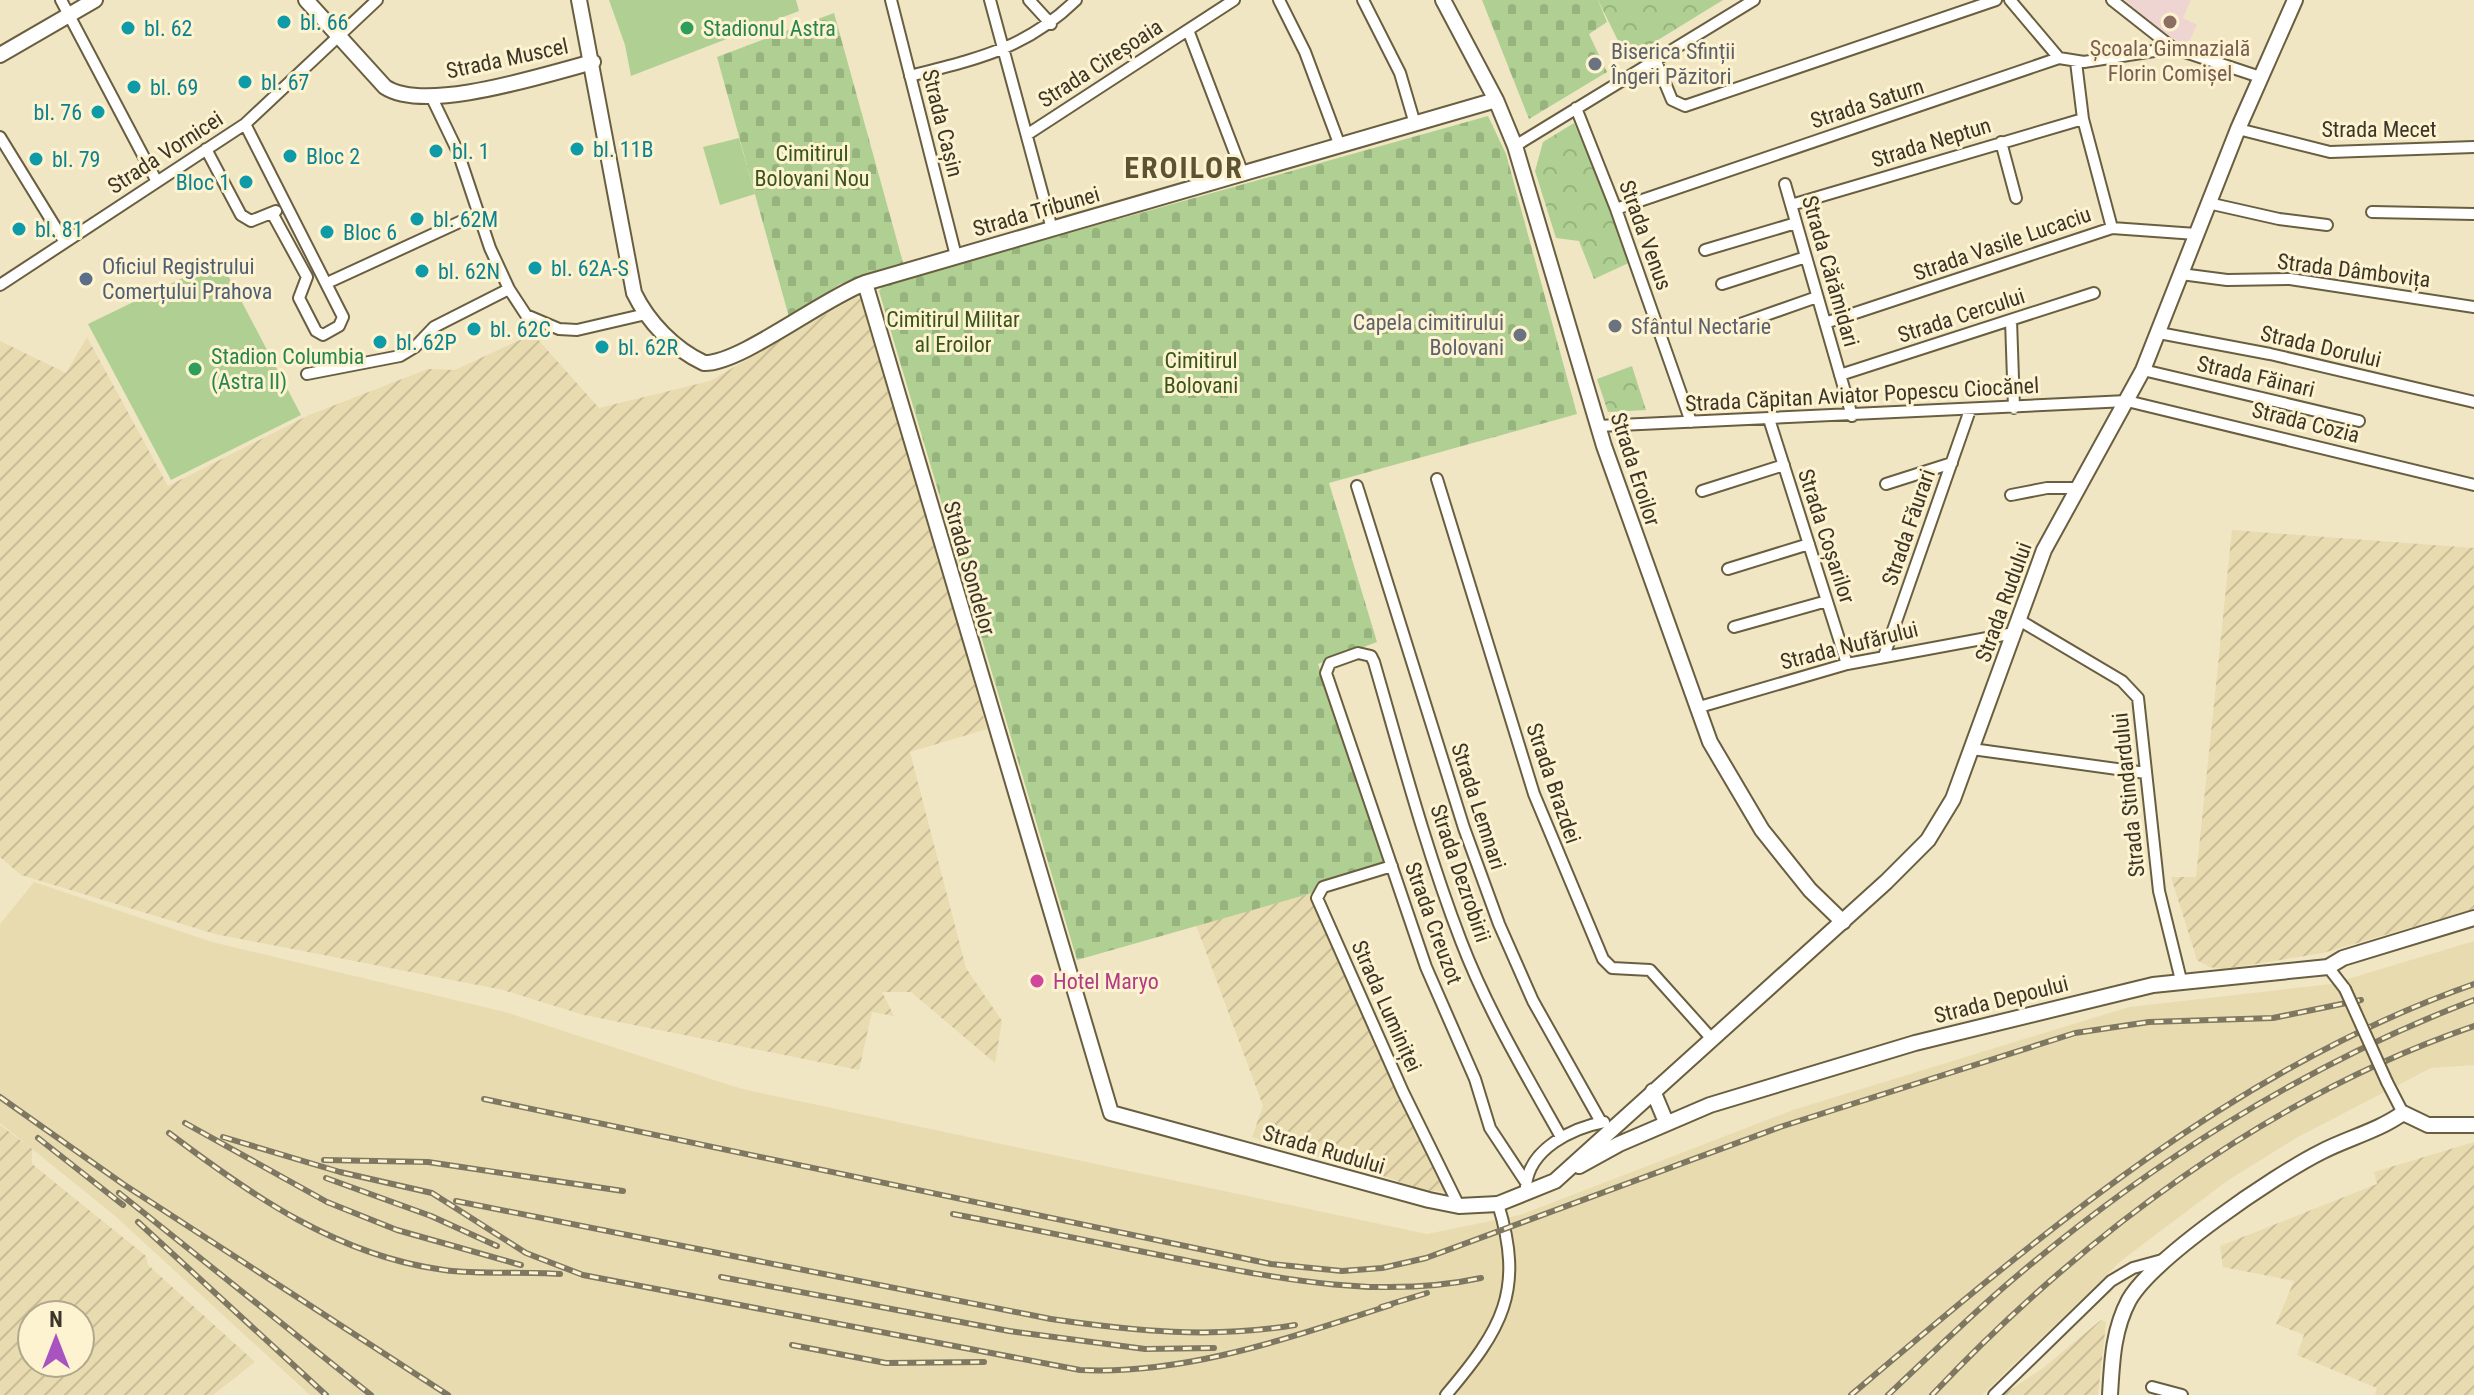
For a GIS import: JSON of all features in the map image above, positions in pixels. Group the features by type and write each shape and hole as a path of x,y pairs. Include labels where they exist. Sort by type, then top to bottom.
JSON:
{"street":[{"path":"61,0 156,180"},
{"path":"0,55 95,0"},
{"name":"Strada Muscel","path":"306,0 393,91 411,96 431,96 593,62"},
{"name":"Strada Vornicei","path":"0,285 245,124 377,0"},
{"path":"579,0 593,62 625,255 634,293 646,314 693,358 717,363 842,291 865,283"},
{"name":"Strada Cașin","path":"891,0 956,256"},
{"path":"990,0 1052,229"},
{"path":"1029,0 1051,24"},
{"path":"910,76 1005,49 1051,24 1076,0"},
{"name":"Strada Cireșoaia","path":"1028,134 1234,0"},
{"path":"1279,0 1305,52 1340,146"},
{"path":"1363,0 1400,73 1415,124"},
{"name":"Strada Eroilor","path":"1443,0 1496,100 1515,146 1598,426 1696,708 1724,770 1748,808 1810,890 1843,922"},
{"path":"1515,146 1754,0"},
{"path":"1655,59 1672,100 1685,106 1996,0"},
{"path":"2010,0 2059,58 2076,62 2173,48"},
{"path":"2112,0 2173,48 2260,77"},
{"name":"Strada Rudului","path":"1111,1113 1415,1197 1459,1206 1498,1204 1526,1188 1555,1181 1908,862 1936,830 1953,799 2044,550 2143,370 2238,129 2295,0"},
{"path":"1188,30 1243,174"},
{"name":"Strada Saturn","path":"1616,209 2059,58"},
{"path":"2076,62 2083,119 2112,228"},
{"name":"Strada Muscel","path":"431,96 458,152 477,214"},
{"name":"Strada Tribunei","path":"865,283 1496,100"},
{"name":"Strada Venus","path":"1576,108 1616,209 1691,422"},
{"name":"Strada Neptun","path":"1791,205 2083,119"},
{"path":"245,124 343,317 339,326 323,335 316,331 299,298 307,285 307,277 272,213"},
{"name":"Strada Mecet","path":"2238,129 2288,144 2330,152 2474,147"},
{"path":"0,137 64,241"},
{"path":"2001,142 2016,198"},
{"path":"206,149 241,215 251,221 287,206"},
{"name":"Strada Cărămidari","path":"1785,184 1852,416"},
{"path":"2208,203 2279,219 2327,225"},
{"path":"2372,212 2474,214"},
{"path":"307,285 477,214 509,289 526,315 559,329 577,330 646,314"},
{"path":"1705,250 1796,223"},
{"name":"Strada Vasile Lucaciu","path":"1825,323 2112,228 2196,234"},
{"path":"1722,284 1806,257"},
{"name":"Strada Dâmbovița","path":"2181,274 2227,280 2308,281 2474,307"},
{"name":"Strada Sondelor","path":"865,283 1111,1113"},
{"path":"307,374 400,356 415,347 434,327 509,289"},
{"name":"Strada Cercului","path":"1840,375 2094,293"},
{"path":"1729,328 1817,297"},
{"path":"2011,320 2014,408"},
{"name":"Strada Dorului","path":"2159,333 2270,354 2474,402"},
{"name":"Strada Făinari","path":"2143,370 2359,421"},
{"name":"Strada Căpitan Aviator Popescu Ciocănel","path":"1598,426 2127,401"},
{"name":"Strada Cozia","path":"2127,401 2474,485"},
{"name":"Strada Făurari","path":"1884,656 1970,410"},
{"name":"Strada Coșarilor","path":"1769,419 1847,664"},
{"path":"1886,484 1952,463"},
{"path":"1702,491 1784,465"},
{"name":"Strada Brazdei","path":"1437,479 1534,794 1603,959 1612,968 1650,970 1711,1038"},
{"name":"Strada Lemnari","path":"1357,486 1464,828 1499,924 1533,1001 1601,1122"},
{"path":"2011,495 2047,488 2076,488"},
{"path":"1728,569 1809,544"},
{"path":"1734,627 1827,601"},
{"name":"Strada Nufărului","path":"1696,708 1847,664 2016,627"},
{"name":"Strada Stindardului","path":"2016,627 2132,688 2141,711 2159,891 2181,980"},
{"name":"Strada Dezrobirii","path":"1327,667 1330,663 1358,653 1371,656 1374,662 1425,834 1462,944 1517,1058 1561,1137"},
{"name":"Strada Creuzot","path":"1327,667 1426,967 1475,1079 1485,1118 1526,1188"},
{"path":"1972,749 2146,773"},
{"name":"Strada Luminiței","path":"1392,866 1323,887 1317,898 1403,1092 1459,1206"},
{"name":"Strada Depoului","path":"1555,1181 1666,1122 1791,1078 2072,1003 2181,980 2328,967 2343,958 2474,918"},
{"path":"2328,967 2345,989 2403,1113 2428,1125 2474,1125"},
{"path":"1653,1091 1666,1122"},
{"path":"2110,1395 2117,1333 2137,1288 2166,1259 2302,1161 2387,1125 2403,1113"},
{"path":"1526,1188 1542,1155 1561,1137 1601,1122 1618,1121"},
{"path":"1446,1395 1482,1349 1507,1302 1507,1238 1498,1204"},
{"path":"1994,1395 2111,1281 2133,1268 2166,1259"},
{"path":"2152,1387 2182,1395"}],"shaded area":[{"name":"Școala Gimnazială Florin Comișel","path":"2125,0 2191,0 2183,18 2197,25 2187,46 2162,32"},
{"path":"856,297 867,302 987,729 910,752 966,968 1002,1021 995,1063 911,992 882,992 894,1016 872,1012 859,1070 584,1015 503,990 215,934 21,875 0,857 0,341 66,373 87,337 168,486 309,415 428,369 455,370 533,334 599,408 710,381"},
{"path":"2232,530 2474,548 2474,909 2323,953 2224,969 2209,967 2197,960 2171,877 2196,877"},
{"path":"34,882 212,942 505,1012 742,1089 1427,1234 1520,1215 1793,1110 2129,1007 2331,984 2474,941 2474,1065 2431,1068 2296,1138 2227,1181 2122,1260 1982,1395 310,1395 114,1215 0,1123 0,924"},
{"path":"1309,894 1447,1192 1411,1189 1396,1180 1252,1137 1263,1106 1196,925"},
{"path":"0,1125 32,1149 32,1164 146,1256 148,1265 255,1362 213,1395 0,1395"},
{"path":"2474,1142 2474,1395 2375,1395 2377,1388 2297,1355 2304,1335 2276,1324 2294,1281 2223,1267 2220,1246 2377,1184 2374,1172"},
{"path":"2101,1320 2106,1322 2098,1395 2003,1395 2043,1368"}],"green space":[{"name":"Stadionul Astra","path":"609,0 796,0 799,11 631,76 625,45"},
{"path":"1482,0 1598,0 1607,22 1589,34 1607,72 1529,119"},
{"path":"1598,0 1723,0 1627,59"},
{"name":"Cimitirul Bolovani Nou","path":"834,13 904,266 840,284 789,317 717,57"},
{"name":"Cimitirul Bolovani","path":"1488,116 1506,154 1577,414 1329,483 1377,642 1318,664 1387,864 1309,894 1077,960 879,291 883,285"},
{"path":"1574,123 1633,261 1594,279 1579,241 1556,238 1535,171 1543,142"},
{"path":"739,138 755,194 720,205 703,147"},
{"name":"Stadion Columbia (Astra II)","path":"220,260 301,415 171,480 88,324"},
{"path":"1632,366 1646,410 1608,412 1597,379"}],"railway":[{"path":"1851,1395 2069,1216 2222,1109 2303,1061 2386,1019 2474,984"},
{"path":"484,1099 1271,1264 1342,1271 1382,1268 1426,1258 1780,1127 2075,1033 2149,1022 2273,1018 2361,1000"},
{"path":"1888,1395 2004,1287 2057,1243 2168,1161 2287,1088 2410,1026 2474,1000"},
{"path":"1932,1395 2050,1281 2181,1178 2251,1132 2323,1091 2397,1056 2474,1026"},
{"path":"0,1097 123,1184 448,1395"},
{"path":"185,1123 327,1202 397,1230 521,1265"},
{"path":"169,1133 264,1200 332,1237 368,1251 405,1263 444,1270 560,1274"},
{"path":"223,1137 340,1172 432,1193 526,1253 583,1275 1080,1370 1120,1370 1199,1360 1277,1341 1391,1305"},
{"path":"38,1138 123,1205"},
{"path":"324,1160 428,1162 623,1191"},
{"path":"326,1178 431,1216 497,1246"},
{"path":"119,1193 371,1395"},
{"path":"456,1201 1051,1319 1173,1332 1234,1332 1295,1325"},
{"path":"953,1214 1251,1273 1327,1284 1404,1287 1481,1278"},
{"path":"138,1222 326,1395"},
{"path":"721,1277 1009,1331 1145,1349 1214,1348"},
{"path":"1381,1307 1427,1293"},
{"path":"792,1345 886,1363 984,1362"}],"place":[{"name":"bl. 66","path":"284,22"},
{"name":"Școala Gimnazială Florin Comișel","path":"2170,22"},
{"name":"bl. 62","path":"128,28"},
{"name":"Stadionul Astra","path":"687,28"},
{"name":"Biserica Sfinții Îngeri Păzitori","path":"1595,64"},
{"name":"bl. 67","path":"245,82"},
{"name":"bl. 69","path":"134,87"},
{"name":"bl. 76","path":"98,112"},
{"name":"bl. 11B","path":"577,149"},
{"name":"bl. 1","path":"436,151"},
{"name":"Bloc 2","path":"290,156"},
{"name":"bl. 79","path":"36,159"},
{"name":"Bloc 1","path":"246,182"},
{"name":"bl. 62M","path":"417,219"},
{"name":"bl. 81","path":"19,229"},
{"name":"Bloc 6","path":"327,232"},
{"name":"bl. 62A-S","path":"535,268"},
{"name":"bl. 62N","path":"422,271"},
{"name":"Oficiul Registrului Comerțului Prahova","path":"86,279"},
{"name":"Sfântul Nectarie","path":"1615,326"},
{"name":"bl. 62C","path":"474,329"},
{"name":"Capela cimitirului Bolovani","path":"1520,335"},
{"name":"bl. 62P","path":"380,342"},
{"name":"bl. 62R","path":"602,347"},
{"name":"Stadion Columbia (Astra II)","path":"195,369"},
{"name":"Hotel Maryo","path":"1037,981"}],"district":[{"name":"EROILOR","path":"1184,168"}],"park label":[{"name":"Cimitirul Militar al Eroilor","path":"953,332"}]}
